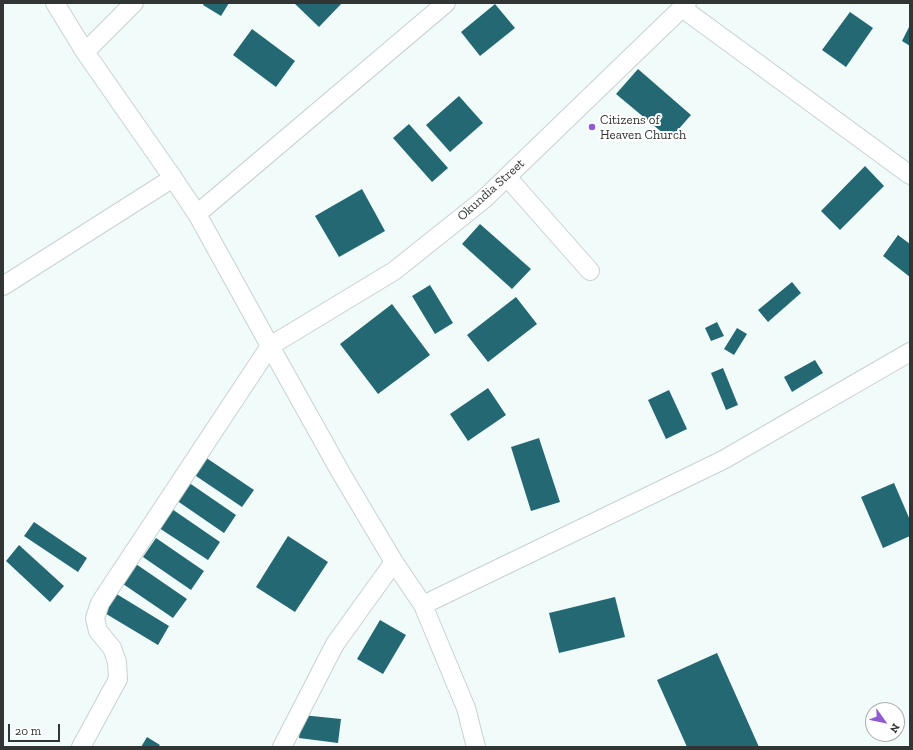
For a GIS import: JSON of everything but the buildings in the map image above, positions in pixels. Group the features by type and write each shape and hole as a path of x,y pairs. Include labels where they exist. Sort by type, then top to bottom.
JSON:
{"street":[{"path":"55,3 84,52 197,214 341,473 394,562 423,605 466,708 476,747"},
{"path":"84,52 134,3"},
{"path":"197,214 446,3"},
{"path":"684,6 910,175"},
{"name":"Okundia Street","path":"270,346 394,271 483,200 684,6"},
{"path":"3,286 173,178"},
{"path":"506,178 590,271"},
{"path":"81,747 118,679 117,662 112,648 98,630 95,618 100,604 270,346"},
{"path":"423,605 723,460 910,352"},
{"path":"282,747 335,644 394,562"}],"place":[{"name":"Citizens of Heaven Church","path":"592,127"}]}
